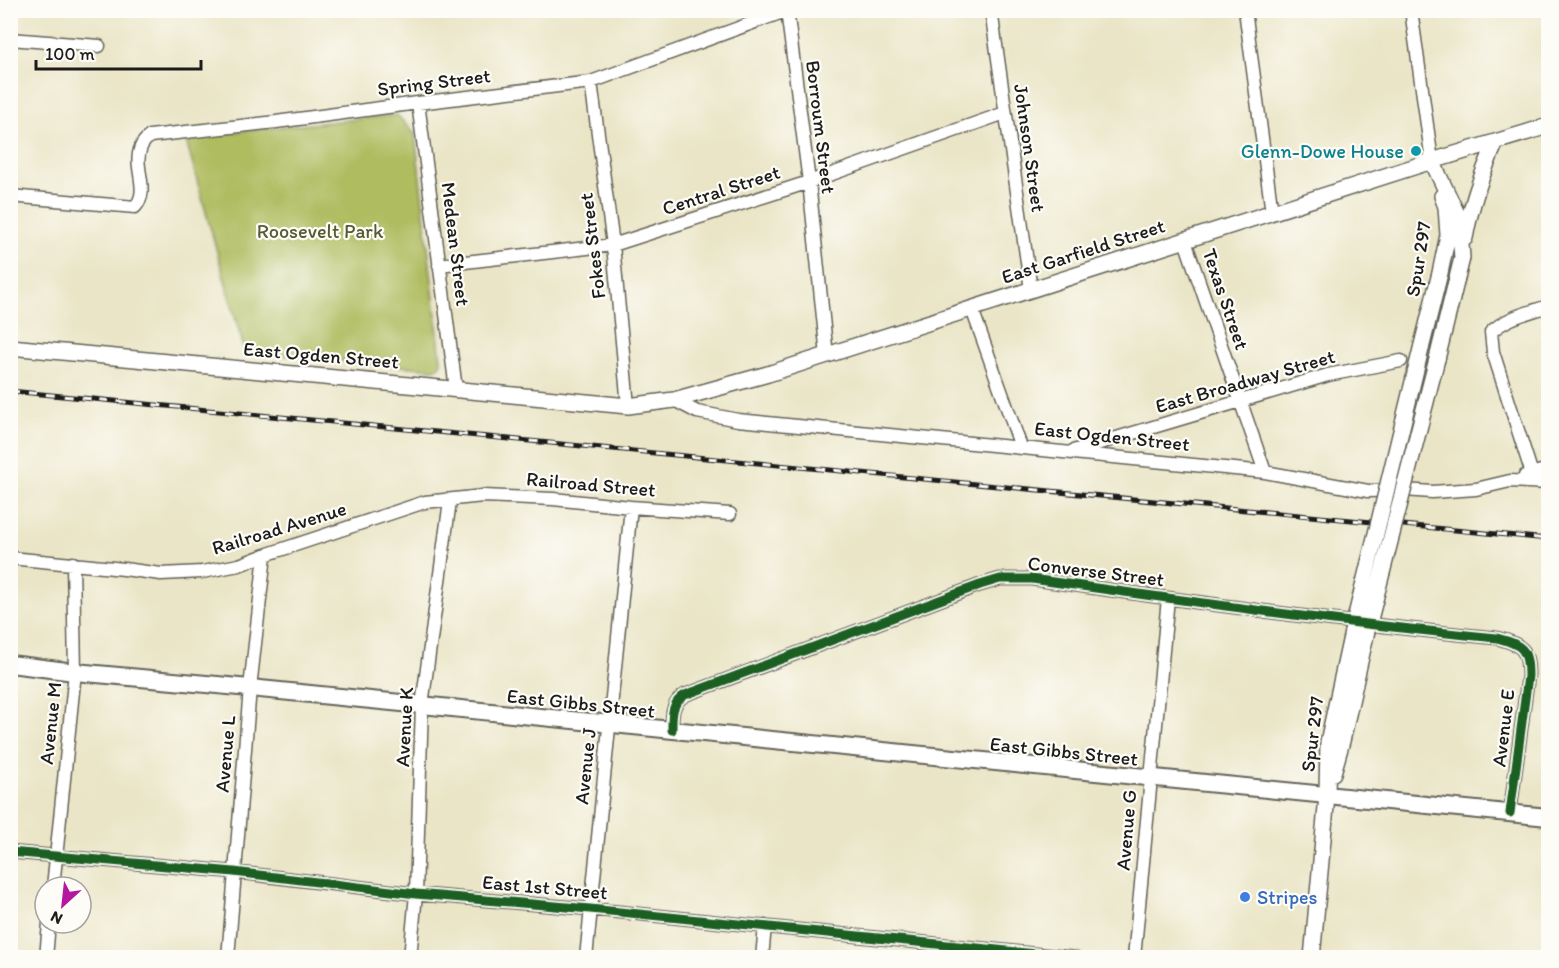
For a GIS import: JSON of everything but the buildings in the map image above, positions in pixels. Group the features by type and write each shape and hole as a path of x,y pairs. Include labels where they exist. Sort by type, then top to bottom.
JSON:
{"highway":[{"name":"East Gibbs Street","path":"10,664 1548,818"}],"main road":[{"name":"East Garfield Street","path":"628,406 674,400 768,374 1548,126"},
{"path":"1462,258 1468,219 1496,142"},
{"name":"Spur 297","path":"1312,957 1327,796 1328,742 1437,359 1462,258 1459,218 1432,161"},
{"name":"Spur 297","path":"1359,634 1448,235 1446,207 1432,161"},
{"name":"East Ogden Street","path":"10,347 628,406"}],"street":[{"name":"Johnson Street","path":"991,10 1031,290"},
{"path":"1245,10 1272,213"},
{"path":"1411,10 1432,161"},
{"name":"Spring Street","path":"10,196 135,207 140,202 142,194 139,151 150,135 276,122 591,82 787,11"},
{"name":"Borroum Street","path":"787,11 826,356"},
{"path":"10,39 99,46"},
{"name":"Fokes Street","path":"591,82 613,245 628,406"},
{"name":"Medean Street","path":"418,103 456,389"},
{"name":"Central Street","path":"439,265 613,245 808,182 1005,113"},
{"name":"Texas Street","path":"1185,241 1265,472"},
{"path":"1532,474 1493,352 1491,332 1509,319 1548,306"},
{"path":"972,309 1021,447"},
{"name":"East Broadway Street","path":"1066,453 1328,375 1401,361"},
{"name":"East Ogden Street","path":"674,400 697,412 738,420 1265,472 1368,491 1432,492 1476,489 1510,481 1548,483"},
{"path":"1510,481 1548,469"},
{"name":"Railroad Street","path":"450,501 483,496 553,499 730,514"},
{"name":"Railroad Avenue","path":"10,558 161,574 202,572 239,565 425,502 450,501"},
{"name":"Avenue K","path":"410,957 416,894 422,705 450,501"},
{"name":"Avenue J","path":"586,957 631,507"},
{"name":"Avenue L","path":"228,957 250,688 265,555"},
{"name":"Avenue M","path":"54,875 75,672 74,563"},
{"name":"Converse Street","path":"672,730 672,712 675,704 684,695 1000,579 1032,579 1301,617 1497,638 1523,648"},
{"name":"Avenue G","path":"1134,957 1168,598"},
{"name":"Avenue E","path":"1510,813 1528,676 1528,660 1523,648"},
{"name":"East 1st Street","path":"10,852 234,872 416,894 765,926 951,951 1076,957"},
{"path":"762,957 765,926"},
{"path":"46,957 48,935"}],"green space":[{"name":"Roosevelt Park","path":"397,115 415,134 440,367 434,369 245,352 185,137"}],"railway":[{"path":"10,391 1548,539"}],"cycle path":[{"path":"672,730 672,715 675,706 685,695 980,585 1000,579 1032,579 1322,619 1497,638 1513,643 1525,654 1528,676 1510,813"},
{"path":"10,852 234,872 416,894 590,909 1076,958"}],"place":[{"name":"Glenn-Dowe House","path":"1416,151"},
{"name":"Stripes","path":"1245,897"}]}
